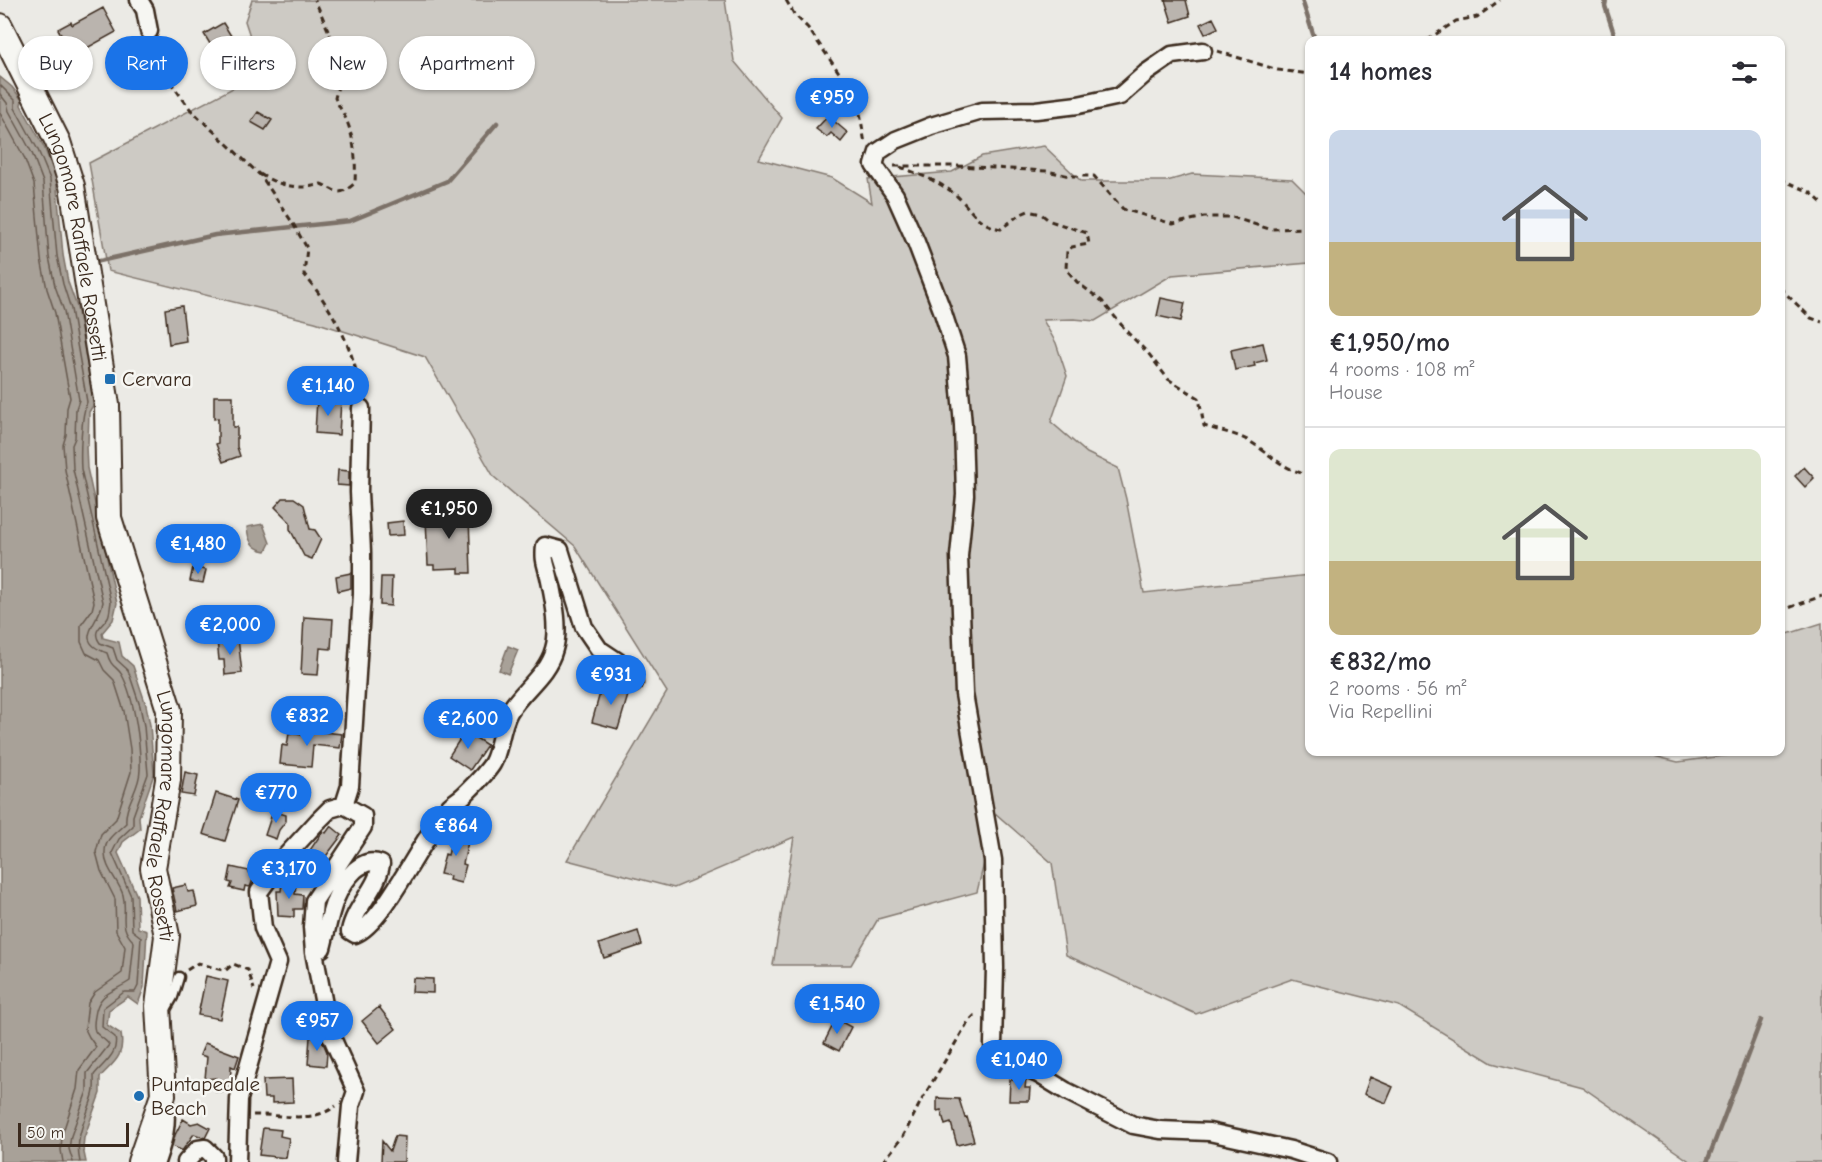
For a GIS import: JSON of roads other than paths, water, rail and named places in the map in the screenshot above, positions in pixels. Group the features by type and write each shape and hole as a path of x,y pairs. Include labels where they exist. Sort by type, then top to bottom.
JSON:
{"main road":[{"name":"Lungomare Raffaele Rossetti","path":"0,26 58,142 72,186 107,405 109,518 170,710 168,780 153,868 167,936 158,1006 163,1095 140,1162"}],"street":[{"path":"139,0 145,10 147,36"},
{"path":"1203,51 1172,55 1146,73 1120,96 1078,105 1036,110 982,111 931,126 896,140 878,152 874,165 895,195 916,242 957,356 963,426 965,495 959,556 964,694 993,860 995,917 993,1045 995,1052 1001,1058 1038,1074 1133,1125 1160,1130 1209,1132 1284,1156 1291,1150 1328,1162"},
{"path":"344,805 350,786 361,632 362,552 359,492 361,408"},
{"path":"314,952 322,948 328,921 339,888 344,881 364,863 374,861 381,864 380,873 363,899 352,923 351,931 355,934 362,931 380,913 428,836 450,806 464,796 492,764 501,731 510,711 538,678 554,650 556,635 553,599 543,561 545,546 560,550 570,576 575,603 587,632 599,649 622,665 634,683"},
{"path":"237,1162 239,1099 278,962 263,928 259,892 283,859 318,821 330,809 344,805 363,816 363,827 314,901 312,927 314,952 330,1030 356,1091 351,1106 346,1162"},
{"path":"156,1162 164,1141 167,1114 163,1095"},
{"path":"186,1162 198,1149 205,1148 214,1157 214,1162"}],"lane":[{"path":"159,1018 169,1005 179,977"}],"water":[{"path":"0,77 22,100 21,105 44,147 56,177 63,255 68,282 77,307 94,404 89,412 87,468 117,603 113,620 102,633 103,638 119,642 122,656 133,666 150,725 154,774 139,817 140,829 123,842 118,853 137,896 138,928 147,931 144,987 138,1004 128,997 109,1010 107,1025 121,1034 122,1042 120,1053 114,1063 100,1077 100,1093 84,1138 83,1148 86,1162 0,1162"},
{"path":"263,524 270,543 266,551 257,548 252,543 247,527"},
{"path":"508,646 518,650 508,674 499,670"}],"waterway":[{"path":"1302,0 1314,36"},
{"path":"1606,0 1605,6 1615,36"},
{"path":"91,263 215,235 350,221 447,181 497,123"},
{"path":"1707,1162 1761,1020"}],"place":[{"name":"Cervara","path":"110,379"},
{"name":"Puntapedale Beach","path":"139,1096"}]}
